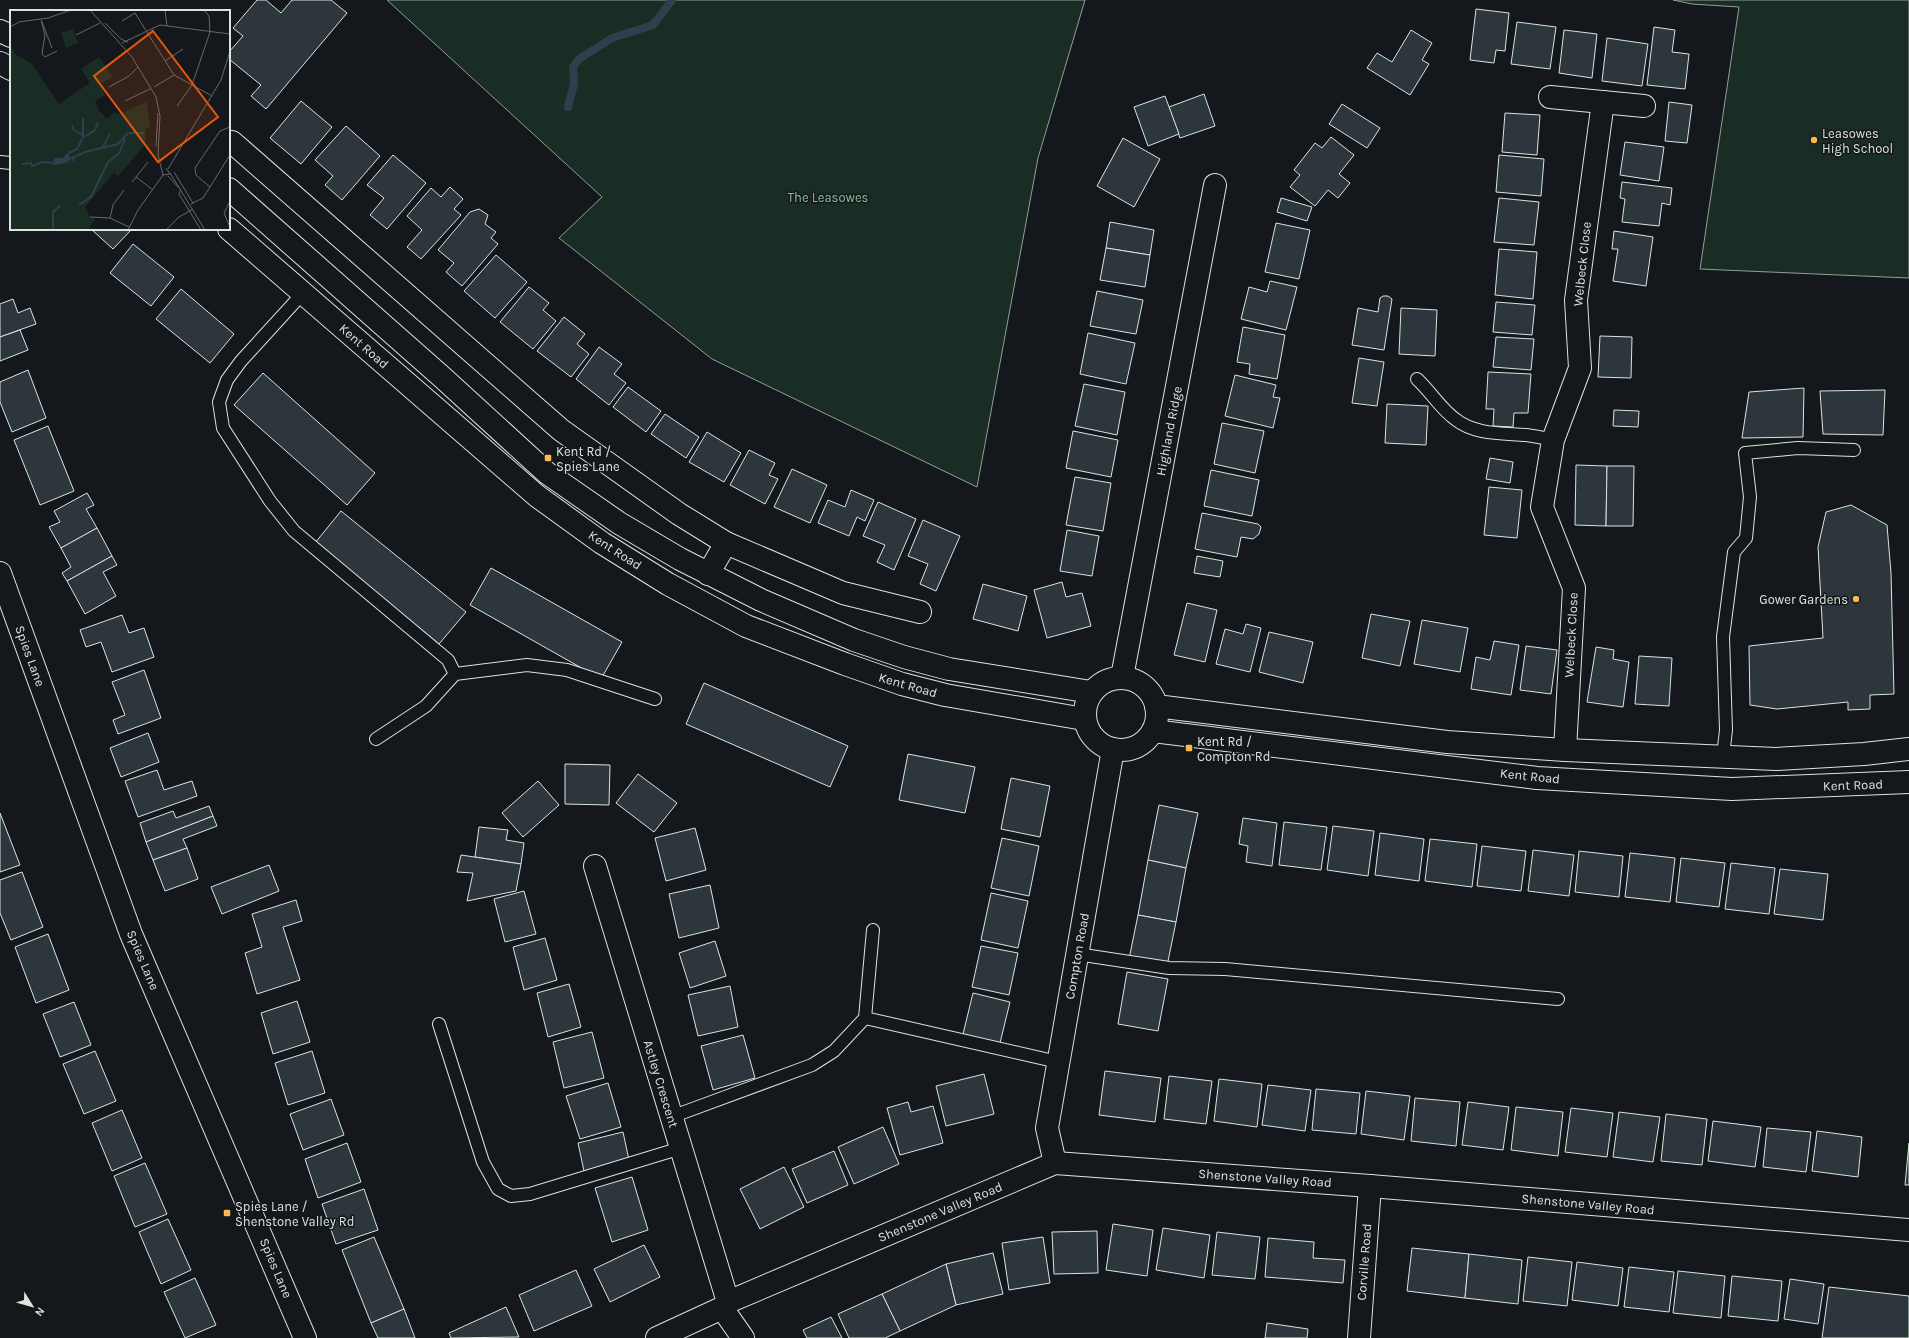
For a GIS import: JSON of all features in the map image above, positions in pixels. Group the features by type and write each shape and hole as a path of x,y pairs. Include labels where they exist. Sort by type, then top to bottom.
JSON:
{"main road":[{"path":"0,31 10,36"},
{"path":"0,64 10,69"},
{"path":"1550,97 1644,106"},
{"name":"Welbeck Close","path":"1565,750 1574,588 1542,507 1553,440 1580,368 1576,300 1603,102"},
{"path":"232,142 561,430 679,514 726,543 843,593 920,612"},
{"name":"Highland Ridge","path":"1122,677 1214,186"},
{"name":"Kent Road","path":"230,190 436,371 547,472 619,523 708,574 761,600 854,640 904,657 949,669 1091,692"},
{"name":"Kent Road","path":"230,230 537,496 602,543 668,584 746,626 902,684 944,695 1084,718"},
{"path":"708,574 726,543"},
{"name":"Spies Lane","path":"0,573 131,934 305,1338"},
{"path":"1122,677 1134,680 1144,686 1152,695 1156,706 1157,719 1153,731 1143,742 1129,749 1114,749 1100,744 1089,733 1084,718 1085,705 1091,692 1105,680 1122,677"},
{"path":"1156,706 1447,742 1565,750 1776,759 1864,754 1909,748"},
{"name":"Kent Road","path":"1153,731 1537,778 1732,789 1909,782"},
{"name":"Compton Road","path":"1055,1163 1047,1128 1114,749"},
{"name":"Astley Crescent","path":"595,866 671,1117 725,1305 742,1338"},
{"name":"Shenstone Valley Road","path":"657,1338 725,1305 1055,1163 1370,1186 1909,1230"},
{"name":"Corville Road","path":"1359,1338 1370,1186"}],"lane":[{"path":"303,293 241,361 227,380 219,402 223,428 270,501 294,531 448,660 455,674"},
{"path":"1417,379 1429,390 1446,412 1470,428 1479,431 1528,435 1553,440"},
{"path":"1723,756 1726,730 1723,637 1734,552 1746,538 1750,497 1745,453 1798,448 1854,450"},
{"path":"376,739 426,706 455,674 526,664 567,670 654,699"},
{"path":"671,1117 812,1065 834,1051 865,1018 872,930"},
{"path":"1077,954 1169,968 1225,969 1558,999"},
{"path":"865,1018 1058,1062"},
{"path":"439,1024 483,1162 498,1189 511,1196 530,1194 680,1148"}],"green space":[{"name":"The Leasowes","path":"387,0 1085,0 1038,158 977,487 712,359 559,238 602,197"},
{"name":"Leasowes High School","path":"1673,0 1909,0 1909,278 1700,269 1739,7 1692,4"}],"building":[{"path":"257,0 266,0 281,13 292,0 331,0 347,13 266,109 251,96 261,85 230,60 230,51 243,36 233,28"},
{"path":"1476,9 1509,13 1505,51 1496,50 1494,63 1470,60"},
{"path":"1517,22 1556,27 1550,69 1511,64"},
{"path":"1654,27 1675,30 1672,52 1689,54 1685,89 1647,85"},
{"path":"1411,30 1432,43 1422,60 1429,64 1410,95 1367,68 1377,53 1392,62"},
{"path":"1564,30 1597,34 1592,78 1559,73"},
{"path":"1607,38 1648,44 1642,86 1602,81"},
{"path":"1204,94 1215,126 1180,138 1169,107"},
{"path":"1165,96 1179,134 1148,146 1134,107"},
{"path":"301,101 332,127 301,164 270,138"},
{"path":"1669,102 1692,105 1687,143 1665,141"},
{"path":"1342,104 1380,128 1367,148 1329,124"},
{"path":"1505,113 1540,115 1537,155 1502,152"},
{"path":"346,126 380,156 342,200 325,185 333,176 315,160"},
{"path":"1331,137 1354,155 1339,174 1350,183 1338,198 1328,190 1315,206 1290,187 1300,175 1294,170 1315,143 1322,148"},
{"path":"1123,138 1160,159 1134,207 1097,186"},
{"path":"1625,142 1664,147 1659,181 1620,175"},
{"path":"393,155 426,183 387,229 370,215 384,198 367,185"},
{"path":"1499,155 1544,159 1541,196 1496,192"},
{"path":"1622,182 1672,188 1670,205 1662,203 1659,226 1622,222 1625,199 1620,198"},
{"path":"450,187 463,199 454,209 461,215 421,259 407,247 422,230 407,216 431,188 441,197"},
{"path":"1281,198 1312,207 1307,221 1277,212"},
{"path":"1499,198 1539,202 1534,245 1494,242"},
{"path":"479,209 488,215 485,224 496,232 491,238 498,244 462,286 446,272 454,263 438,250 470,212"},
{"path":"1110,222 1154,230 1150,255 1106,248"},
{"path":"1276,223 1310,230 1299,279 1265,272"},
{"path":"92,230 131,230 113,249"},
{"path":"1614,231 1653,237 1646,286 1613,281 1618,249 1612,249"},
{"path":"133,244 174,277 151,306 110,273"},
{"path":"1106,248 1150,255 1145,287 1100,280"},
{"path":"1499,249 1537,252 1533,299 1495,295"},
{"path":"496,255 527,282 495,318 464,291"},
{"path":"1270,281 1297,287 1286,330 1241,319 1249,287 1267,292"},
{"path":"529,287 549,303 543,310 556,321 533,349 500,322"},
{"path":"181,289 234,334 210,363 156,319"},
{"path":"1097,291 1143,300 1136,334 1090,326"},
{"path":"1383,296 1388,296 1392,299 1384,350 1352,345 1358,308 1378,312 1380,298"},
{"path":"13,299 18,313 30,308 36,324 0,337 0,304"},
{"path":"1496,302 1535,305 1532,335 1493,332"},
{"path":"1401,308 1437,310 1435,356 1399,354"},
{"path":"564,317 585,334 577,344 589,354 571,377 537,351"},
{"path":"1243,327 1285,335 1277,379 1249,374 1250,364 1237,362"},
{"path":"20,330 28,350 0,361 0,337"},
{"path":"1088,333 1135,343 1126,384 1080,374"},
{"path":"1600,336 1632,337 1631,378 1598,377"},
{"path":"1496,337 1534,339 1531,370 1493,367"},
{"path":"599,347 622,364 614,374 626,383 609,405 576,379"},
{"path":"1359,358 1384,362 1377,406 1352,403"},
{"path":"28,370 46,418 12,432 0,402 0,382"},
{"path":"1488,372 1531,374 1528,413 1514,413 1513,427 1493,426 1494,409 1486,409"},
{"path":"263,373 375,473 347,505 234,405"},
{"path":"1235,375 1276,385 1273,397 1280,398 1273,428 1225,416"},
{"path":"1084,384 1125,392 1117,435 1075,426"},
{"path":"628,387 661,411 646,432 613,407"},
{"path":"1804,388 1803,437 1742,438 1749,392"},
{"path":"1885,390 1883,435 1823,434 1820,391"},
{"path":"1387,404 1428,406 1426,445 1385,443"},
{"path":"1614,410 1639,411 1638,427 1613,426"},
{"path":"665,414 699,437 686,458 651,434"},
{"path":"1222,423 1264,431 1255,473 1214,464"},
{"path":"48,426 74,491 40,505 14,440"},
{"path":"1073,431 1118,440 1111,477 1066,468"},
{"path":"707,432 741,453 724,482 689,462"},
{"path":"749,450 775,463 769,475 778,479 765,504 730,485"},
{"path":"1490,458 1513,462 1510,483 1486,479"},
{"path":"1576,465 1607,466 1606,526 1575,525"},
{"path":"1607,466 1634,466 1633,526 1606,526"},
{"path":"792,469 827,485 810,523 774,507"},
{"path":"1211,470 1259,480 1252,516 1204,506"},
{"path":"1075,477 1111,483 1103,531 1066,525"},
{"path":"1489,487 1522,490 1517,538 1484,535"},
{"path":"851,490 874,500 865,521 857,517 849,536 818,523 828,500 845,507"},
{"path":"87,493 94,505 86,509 97,528 61,548 49,527 60,522 54,511"},
{"path":"878,502 916,519 894,570 877,562 885,545 863,536"},
{"name":"Gower Gardens","path":"1851,505 1887,525 1891,573 1894,694 1870,695 1870,709 1848,710 1848,702 1777,709 1750,705 1749,646 1823,638 1818,547 1826,512"},
{"path":"341,511 466,612 439,644 315,543"},
{"path":"1202,513 1258,524 1261,527 1259,534 1253,539 1241,537 1237,557 1195,549"},
{"path":"923,520 960,536 936,591 920,584 928,564 908,556"},
{"path":"97,528 112,556 67,581 62,573 71,567 61,548"},
{"path":"1067,530 1099,536 1092,576 1060,571"},
{"path":"112,556 117,565 103,572 116,596 85,614 67,581"},
{"path":"1197,556 1223,561 1220,577 1194,573"},
{"path":"491,568 622,642 601,679 470,605"},
{"path":"1062,582 1066,597 1082,593 1091,626 1047,638 1034,590"},
{"path":"983,584 1027,596 1018,631 973,619"},
{"path":"1187,603 1217,610 1205,662 1174,655"},
{"path":"1371,614 1410,621 1400,666 1362,658"},
{"path":"122,615 129,633 144,628 154,657 112,672 101,642 86,647 80,630"},
{"path":"1422,620 1468,628 1460,672 1414,664"},
{"path":"1246,624 1261,628 1250,672 1216,664 1225,629 1243,634"},
{"path":"1269,632 1313,642 1303,683 1259,672"},
{"path":"1494,641 1519,645 1511,695 1471,689 1476,657 1490,660"},
{"path":"1526,646 1557,650 1551,694 1520,690"},
{"path":"1596,647 1614,650 1613,659 1629,662 1623,707 1587,702"},
{"path":"1639,656 1672,658 1669,706 1635,704"},
{"path":"144,670 161,718 118,734 113,720 125,715 112,682"},
{"path":"704,683 848,746 830,787 686,724"},
{"path":"148,733 159,762 121,777 110,748"},
{"path":"908,754 975,767 965,813 899,800"},
{"path":"565,764 610,765 609,805 565,804"},
{"path":"157,770 164,790 192,781 197,796 138,817 125,781"},
{"path":"638,774 677,803 654,832 616,803"},
{"path":"1011,778 1050,786 1040,837 1001,829"},
{"path":"538,781 559,805 523,837 502,813"},
{"path":"1159,805 1198,813 1186,868 1148,860"},
{"path":"209,806 213,816 146,842 140,823 173,811 176,818"},
{"path":"0,813 20,865 0,872"},
{"path":"213,816 217,826 183,839 187,848 153,860 146,842"},
{"path":"1243,818 1277,823 1272,866 1246,862 1248,846 1239,844"},
{"path":"1284,822 1327,827 1321,870 1279,865"},
{"path":"1333,826 1374,831 1368,876 1327,870"},
{"path":"479,827 508,830 506,840 524,843 521,864 475,857"},
{"path":"695,828 706,870 666,881 655,838"},
{"path":"1380,833 1424,839 1419,881 1375,875"},
{"path":"1002,838 1039,846 1029,896 991,888"},
{"path":"1430,839 1477,844 1472,887 1425,881"},
{"path":"1482,846 1526,851 1521,891 1477,886"},
{"path":"187,848 198,879 165,891 153,860"},
{"path":"1533,850 1574,855 1569,896 1528,891"},
{"path":"1579,851 1623,856 1619,897 1575,892"},
{"path":"1630,853 1675,858 1670,902 1625,897"},
{"path":"461,855 521,864 516,891 467,901 473,873 457,872"},
{"path":"1681,858 1725,863 1719,907 1676,902"},
{"path":"1148,860 1186,868 1176,922 1138,915"},
{"path":"1731,863 1775,868 1769,914 1725,909"},
{"path":"269,865 279,891 222,914 211,887"},
{"path":"1780,869 1828,874 1823,920 1774,914"},
{"path":"22,872 43,927 11,940 0,913 0,880"},
{"path":"710,885 719,928 679,938 669,894"},
{"path":"524,891 536,934 505,942 494,899"},
{"path":"991,893 1028,901 1018,948 981,940"},
{"path":"296,900 302,921 283,927 300,980 257,994 245,953 262,947 252,914"},
{"path":"1138,915 1176,922 1167,966 1129,959"},
{"path":"48,934 69,990 36,1003 15,947"},
{"path":"545,938 557,980 524,990 513,947"},
{"path":"715,941 726,976 690,988 679,953"},
{"path":"981,946 1018,953 1009,995 972,987"},
{"path":"1127,972 1168,979 1158,1031 1118,1024"},
{"path":"569,984 581,1027 548,1037 537,993"},
{"path":"730,986 738,1027 698,1036 688,995"},
{"path":"973,993 1010,1002 1000,1043 963,1034"},
{"path":"297,1001 310,1042 273,1054 261,1013"},
{"path":"74,1002 91,1045 60,1057 43,1014"},
{"path":"592,1032 604,1078 564,1088 553,1042"},
{"path":"743,1035 755,1078 713,1090 701,1046"},
{"path":"95,1051 116,1101 84,1114 63,1064"},
{"path":"312,1051 325,1093 288,1105 275,1063"},
{"path":"1105,1071 1161,1078 1155,1122 1099,1115"},
{"path":"984,1074 994,1114 946,1126 936,1086"},
{"path":"1169,1076 1212,1081 1206,1124 1164,1119"},
{"path":"1219,1079 1262,1084 1257,1127 1214,1121"},
{"path":"608,1083 621,1127 580,1139 566,1096"},
{"path":"1268,1085 1311,1090 1305,1131 1262,1125"},
{"path":"1316,1089 1360,1093 1356,1134 1312,1130"},
{"path":"1366,1091 1410,1096 1404,1140 1361,1134"},
{"path":"1415,1098 1460,1102 1456,1146 1411,1141"},
{"path":"331,1099 344,1135 303,1150 290,1114"},
{"path":"908,1102 911,1112 933,1106 943,1143 900,1155 887,1108"},
{"path":"1468,1102 1509,1107 1503,1150 1462,1145"},
{"path":"1516,1107 1563,1112 1558,1156 1511,1150"},
{"path":"1571,1108 1613,1113 1607,1157 1565,1152"},
{"path":"122,1110 142,1158 112,1171 92,1123"},
{"path":"1619,1112 1660,1117 1653,1162 1613,1157"},
{"path":"1666,1114 1707,1119 1702,1165 1661,1161"},
{"path":"1713,1121 1761,1127 1755,1167 1708,1161"},
{"path":"883,1127 899,1164 854,1184 838,1147"},
{"path":"1767,1128 1811,1132 1806,1172 1763,1167"},
{"path":"1817,1131 1862,1137 1858,1177 1812,1171"},
{"path":"623,1132 629,1160 584,1171 578,1143"},
{"path":"347,1143 361,1182 318,1198 305,1159"},
{"path":"1909,1143 1909,1185 1905,1185"},
{"path":"834,1151 848,1185 807,1203 792,1169"},
{"path":"145,1163 167,1214 135,1227 114,1176"},
{"path":"784,1167 804,1207 760,1229 740,1189"},
{"path":"632,1177 648,1230 612,1242 595,1188"},
{"path":"364,1189 378,1230 336,1244 322,1204"},
{"path":"168,1219 191,1270 161,1284 139,1232"},
{"path":"1113,1224 1153,1230 1147,1276 1106,1270"},
{"path":"1163,1228 1210,1235 1204,1278 1156,1270"},
{"path":"1097,1231 1098,1273 1054,1274 1052,1232"},
{"path":"1217,1232 1260,1237 1255,1279 1212,1275"},
{"path":"374,1237 404,1309 371,1323 342,1250"},
{"path":"1043,1237 1050,1283 1009,1290 1002,1243"},
{"path":"1268,1238 1314,1242 1313,1258 1345,1260 1343,1283 1265,1277"},
{"path":"644,1245 660,1277 610,1302 594,1269"},
{"path":"1412,1248 1469,1254 1465,1298 1407,1291"},
{"path":"993,1253 1003,1294 956,1305 946,1264"},
{"path":"1469,1254 1522,1260 1518,1304 1465,1298"},
{"path":"1528,1257 1572,1262 1567,1306 1523,1301"},
{"path":"1577,1262 1623,1268 1618,1306 1572,1300"},
{"path":"946,1264 956,1305 900,1331 882,1294"},
{"path":"1629,1267 1674,1272 1669,1312 1624,1307"},
{"path":"576,1270 592,1306 534,1331 519,1295"},
{"path":"1678,1271 1725,1276 1721,1318 1673,1313"},
{"path":"1732,1276 1782,1281 1778,1321 1728,1316"},
{"path":"195,1278 216,1325 185,1338 164,1292"},
{"path":"1790,1279 1824,1284 1818,1324 1784,1319"},
{"path":"1829,1287 1909,1296 1909,1338 1822,1338"},
{"path":"882,1294 900,1331 885,1338 849,1338 838,1314"},
{"path":"506,1307 519,1337 451,1338 449,1333"},
{"path":"404,1309 415,1338 378,1338 371,1323"},
{"path":"831,1317 842,1338 807,1338 803,1330"},
{"path":"1267,1323 1308,1329 1307,1338 1265,1338"}],"waterway":[{"path":"568,107 574,84 573,67 579,59 612,38 653,25 672,0"}],"place":[{"name":"Leasowes High School","path":"1814,140"},
{"name":"Kent Rd / Spies Lane","path":"548,458"},
{"name":"Gower Gardens","path":"1856,599"},
{"name":"Kent Rd / Compton Rd","path":"1189,748"},
{"name":"Spies Lane / Shenstone Valley Rd","path":"227,1213"}]}
